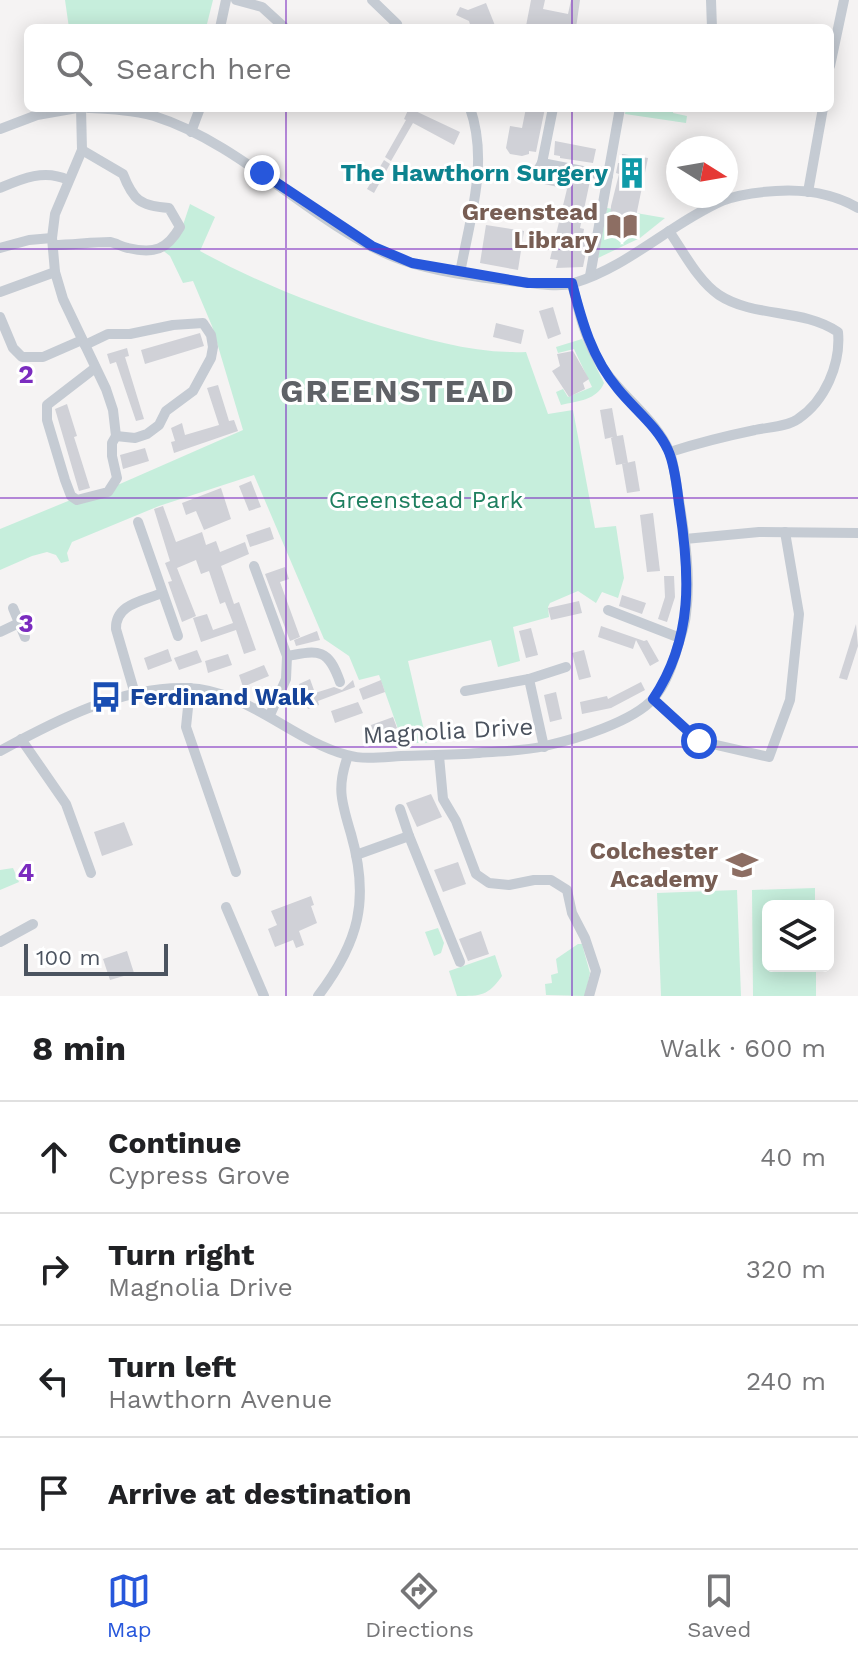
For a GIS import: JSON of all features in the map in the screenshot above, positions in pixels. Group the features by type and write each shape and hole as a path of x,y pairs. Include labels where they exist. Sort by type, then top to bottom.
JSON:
{"street":[{"path":"221,24 226,0"},
{"path":"236,0 262,7 281,24"},
{"path":"372,0 397,24"},
{"path":"711,0 712,24"},
{"path":"834,47 844,0"},
{"path":"1,124 55,112"},
{"path":"79,112 82,150 55,214 55,272 63,299 106,389 113,410 116,436 112,443 112,456 117,478 111,489 85,499 74,499 47,420 47,405 95,368"},
{"path":"125,112 152,115 191,132 262,173 372,246 412,263 528,283 572,283 590,276 619,263 723,201 740,196 788,190 808,192 858,208"},
{"path":"191,132 198,112"},
{"path":"460,273 480,167 477,127 471,112"},
{"path":"552,112 539,167 608,176"},
{"path":"590,276 619,112"},
{"path":"808,192 822,112"},
{"path":"0,248 29,240 94,245 112,242 129,248 158,248 171,243 180,227 169,208 141,203 130,193 123,174 82,150"},
{"path":"0,188 39,175 55,174 68,180"},
{"path":"669,231 717,294 741,305 823,322 838,332 839,347 820,399 795,421 670,452"},
{"path":"0,292 55,272"},
{"path":"572,283 587,336 601,366 617,389 654,428 670,452 685,539 688,591 680,638 665,681 653,699 699,741 769,757 790,700 799,614 785,532"},
{"path":"0,317 13,348 22,357 43,357 108,334 203,323 211,335 211,358 193,391 166,411 159,425 147,434 135,438 116,436"},
{"path":"138,522 178,636"},
{"path":"685,539 759,532 858,533"},
{"path":"254,566 287,656 286,679 270,715"},
{"path":"135,694 116,620 119,612 126,607 162,593"},
{"path":"13,608 25,637"},
{"path":"608,610 680,638"},
{"path":"0,632 19,623"},
{"path":"287,656 319,652 334,666 340,682"},
{"path":"465,691 529,679 566,667"},
{"path":"529,679 544,747"},
{"path":"190,688 186,727 236,872"},
{"name":"Magnolia Drive","path":"0,751 95,707 160,689 190,688 225,697 270,715 309,740 348,756 439,756 544,747 605,727 636,713 653,699"},
{"path":"21,739 66,804 91,873"},
{"path":"318,996 344,960 355,934 360,906 356,855 342,806 340,786 348,756"},
{"path":"439,756 443,799 456,821 476,874 489,883 509,885 551,880 567,890 572,913 585,938 596,971 589,996"},
{"path":"400,809 460,962"},
{"path":"356,855 409,836"},
{"path":"226,907 264,996"},
{"path":"0,942 33,924"}],"green space":[{"path":"65,0 213,0 207,24 68,24"},
{"path":"673,112 687,116 686,123 625,114"},
{"name":"Greenstead Park","path":"190,204 215,217 200,251 289,293 381,326 471,348 526,352 548,414 573,410 595,528 616,526 624,578 618,598 602,592 596,603 578,591 550,603 549,617 513,627 520,661 498,667 491,640 408,661 427,743 403,743 379,675 359,680 349,656 324,639 254,475 159,506 72,542 67,553 69,561 61,563 56,555 47,552 0,570 0,529 73,499 113,487 243,430 212,326 193,281 183,283 170,256 161,249 183,225"},
{"path":"607,208 665,218 640,238 598,258"},
{"path":"582,339 604,383 592,396 561,405 556,392 563,389 568,397 592,387 574,349 558,353 556,347"},
{"path":"13,868 19,882 0,890 0,870"},
{"path":"815,888 815,900 762,900 762,972 816,972 816,996 753,996 752,890"},
{"path":"737,890 741,996 661,996 657,893"},
{"path":"438,928 444,943 441,953 434,956 425,932"},
{"path":"582,944 590,973 585,996 546,995 545,984 552,983 551,975 558,973 556,959"},
{"path":"495,955 502,976 492,988 478,995 457,996 449,971"}],"building":[{"path":"531,0 545,0 543,9 568,14 571,0 580,0 577,24 526,24"},
{"path":"486,3 494,24 470,24 456,15 460,7 468,10"},
{"path":"407,112 418,112 460,132 454,145 413,123 391,161 385,157"},
{"path":"525,112 544,112 536,152 529,151 529,154 522,156 510,154 506,148 510,126 522,128"},
{"path":"555,141 596,149 593,163 554,155"},
{"name":"The Hawthorn Surgery","path":"622,154 648,158 632,236 609,233 611,206 619,174 616,173"},
{"path":"384,160 390,164 374,193 367,189"},
{"path":"547,172 590,181 580,228 584,229 582,241 588,242 583,267 556,268 558,260 550,259 567,189 544,184"},
{"path":"486,225 524,231 518,270 480,263"},
{"path":"553,307 561,334 548,339 539,311"},
{"path":"496,323 524,330 521,344 493,337"},
{"path":"200,333 204,346 145,364 141,350"},
{"path":"127,348 129,356 125,357 144,419 136,421 116,362 110,364 107,354"},
{"path":"573,351 589,379 583,383 585,389 569,397 552,371 560,366 557,354"},
{"path":"218,385 229,421 234,420 238,431 174,453 171,442 175,441 171,428 182,423 185,435 219,425 207,388"},
{"path":"67,404 90,488 79,491 55,409"},
{"path":"612,408 617,436 623,435 628,463 616,465 613,437 605,439 600,410"},
{"path":"145,448 149,461 123,469 120,455"},
{"path":"635,461 640,491 627,493 622,464"},
{"path":"251,481 261,507 249,511 239,486"},
{"path":"221,488 231,519 204,530 196,511 186,515 182,503"},
{"path":"163,506 176,542 202,532 206,545 216,541 220,552 245,542 249,554 221,566 234,604 239,602 256,650 244,654 236,630 201,642 193,618 207,614 213,630 233,623 225,602 220,604 209,571 201,574 196,560 177,568 196,616 182,622 168,582 172,581 165,563 170,561 154,509"},
{"path":"653,513 660,571 647,572 640,515"},
{"path":"270,527 274,539 250,547 246,535"},
{"path":"285,567 289,579 280,582 300,637 290,641 265,574"},
{"path":"664,576 674,576 675,597 667,622 658,619 665,597"},
{"path":"622,595 646,603 642,614 619,606"},
{"path":"579,601 582,613 551,620 548,608"},
{"path":"856,624 858,646 847,680 839,678"},
{"path":"601,626 647,640 659,661 650,666 636,640 633,649 598,637"},
{"path":"531,628 538,655 526,658 519,631"},
{"path":"317,631 320,640 296,646 294,640"},
{"path":"168,649 172,661 148,670 144,658"},
{"path":"197,650 202,662 179,670 174,658"},
{"path":"584,650 591,677 579,680 572,653"},
{"path":"228,654 232,665 208,673 205,661"},
{"path":"264,665 269,676 243,687 239,675"},
{"path":"310,679 315,693 334,687 342,690 353,680 355,687 318,701 319,705 308,709 299,684"},
{"path":"381,680 385,692 363,700 359,689"},
{"path":"641,682 645,690 611,708 582,714 580,702 607,696 608,699"},
{"path":"556,692 562,719 550,722 544,695"},
{"path":"358,702 363,713 335,723 331,711"},
{"path":"393,717 397,728 375,737 371,725"},
{"path":"431,794 442,817 417,827 406,803"},
{"path":"124,822 133,845 102,856 94,832"},
{"path":"458,862 466,884 443,892 434,870"},
{"path":"311,896 317,923 299,931 304,945 296,948 293,940 275,947 268,929 277,925 271,911"},
{"path":"481,931 489,954 468,961 459,939"},
{"path":"127,951 134,973 110,980 103,959"}],"place":[{"name":"The Hawthorn Surgery","path":"632,173"},
{"name":"Greenstead Library","path":"622,226"},
{"name":"Ferdinand Walk","path":"106,697"},
{"name":"Colchester Academy","path":"742,865"}],"district":[{"name":"GREENSTEAD","path":"398,391"}],"route":[{"path":"262,173 372,246 412,263 528,283 572,283 587,336 601,366 617,389 654,428 670,452 685,539 688,591 686,617 673,662 653,699 699,741"}]}
